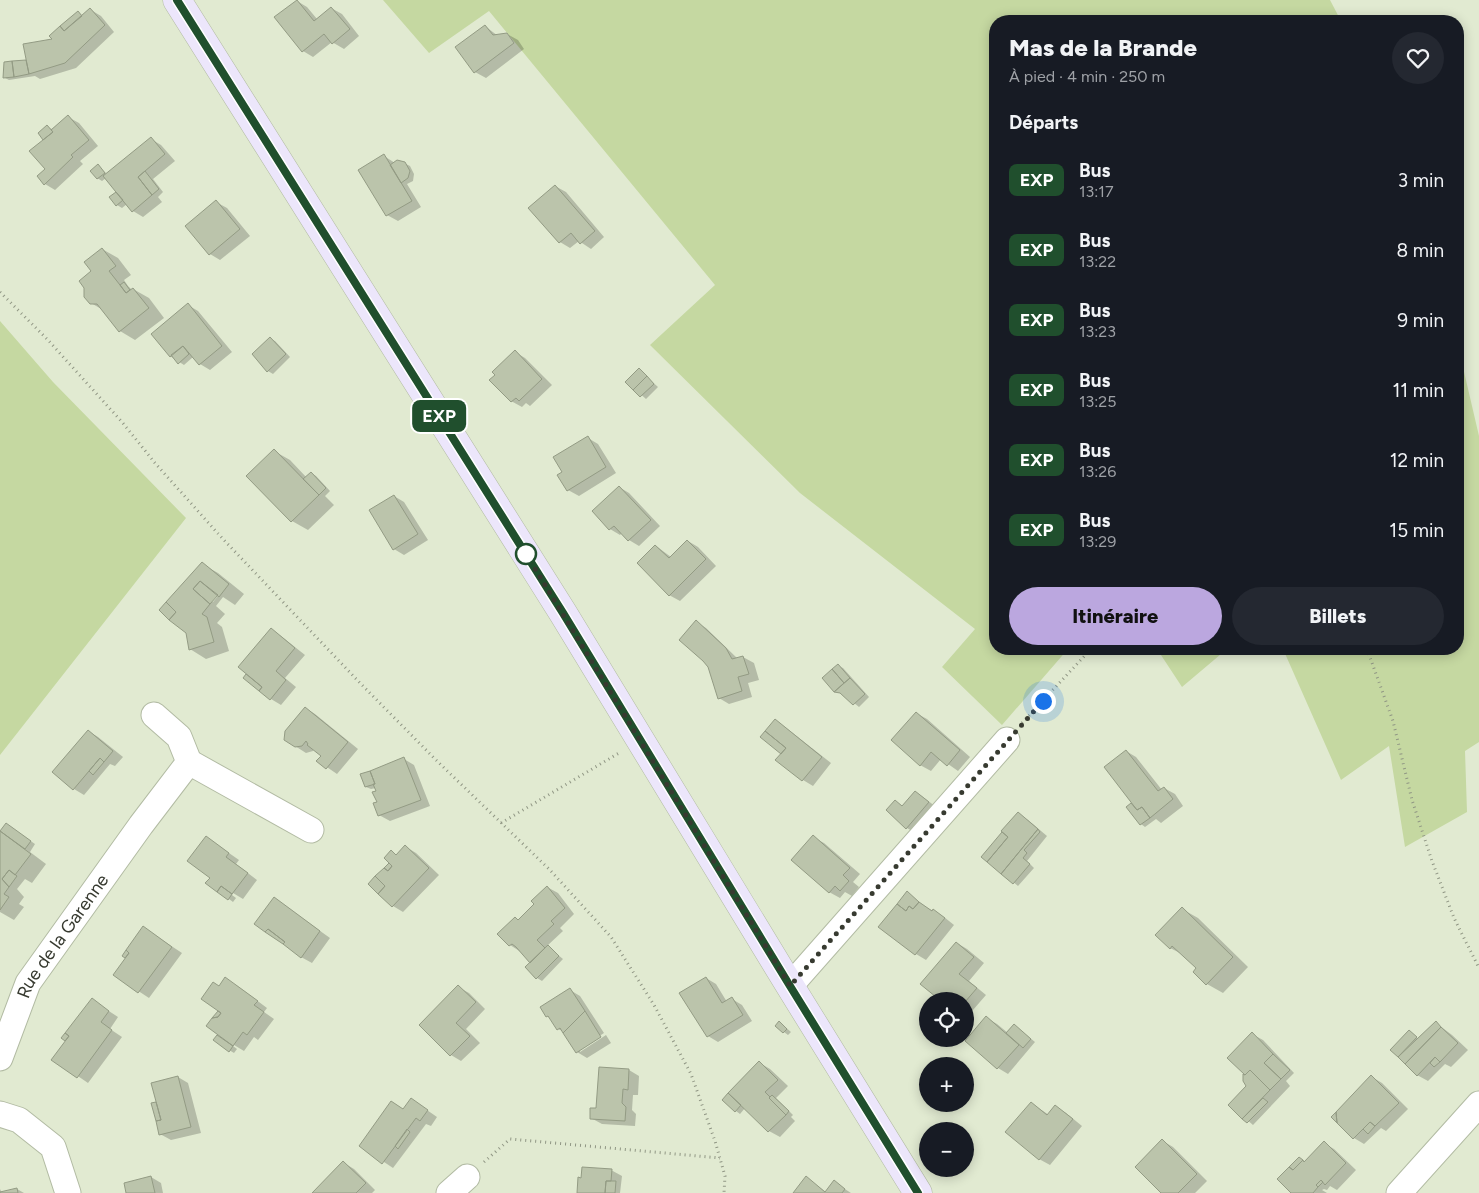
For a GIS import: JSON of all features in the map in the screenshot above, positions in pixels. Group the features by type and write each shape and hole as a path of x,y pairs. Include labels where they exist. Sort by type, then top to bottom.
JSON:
{"street":[{"path":"177,0 563,613 918,1193"},
{"path":"154,715 178,737 189,762 310,830"},
{"path":"790,986 1007,740"},
{"name":"Rue de la Garenne","path":"0,1058 28,984 141,825 189,762"},
{"path":"1413,1188 1479,1104"},
{"path":"0,1114 20,1120 53,1147 68,1193"}],"path":[{"path":"0,292 47,339 229,545 360,684 550,870 611,937 654,1005 691,1074 726,1176 724,1193"},
{"path":"1007,740 1085,655"},
{"path":"1369,655 1393,721 1412,800 1432,861 1454,918 1479,968"},
{"path":"501,823 640,740"},
{"path":"458,1185 510,1139 720,1158"}],"green space":[{"path":"383,0 1330,0 1338,15 989,15 989,655 1063,655 1002,725 942,667 975,629 800,493 650,345 715,285 489,11 429,53"},
{"path":"0,321 53,382 186,518 0,755"},
{"path":"1464,372 1479,436 1479,742 1465,751 1467,812 1405,847 1389,746 1341,780 1286,655 1464,655"},
{"path":"1161,655 1220,655 1182,687"}],"building":[{"path":"297,0 314,21 331,7 350,29 332,44 324,34 302,52 274,17"},
{"path":"90,8 105,25 65,63 29,74 23,44 52,39 49,36 60,26 64,31"},
{"path":"78,11 82,16 64,31 60,26"},
{"path":"485,25 493,35 507,33 514,43 474,73 455,47"},
{"path":"26,60 29,74 14,77 12,61"},
{"path":"12,61 14,77 3,78 4,62"},
{"path":"68,115 89,140 71,155 73,157 44,185 37,176 45,169 29,151 53,132 51,130"},
{"path":"47,125 53,132 43,140 38,133"},
{"path":"151,137 165,154 138,177 152,195 132,212 103,176"},
{"path":"384,154 412,201 386,216 358,170"},
{"path":"397,160 405,162 410,171 408,178 401,183 390,165"},
{"path":"98,164 105,173 97,179 90,171"},
{"path":"145,171 159,189 152,195 138,177"},
{"path":"555,185 595,231 580,244 571,233 559,243 528,208"},
{"path":"116,192 123,200 116,206 109,197"},
{"path":"216,200 240,229 209,255 185,226"},
{"path":"102,248 116,266 109,271 126,293 133,288 149,308 119,332 97,304 90,304 84,297 84,288 79,281 91,271 84,262"},
{"path":"124,282 130,290 126,293 120,285"},
{"path":"188,303 222,346 199,365 183,346 170,357 151,334"},
{"path":"270,337 286,354 267,372 252,354"},
{"path":"183,346 189,354 178,364 171,355"},
{"path":"515,350 542,379 519,401 516,398 511,402 489,380 495,375 492,372"},
{"path":"639,368 647,376 633,390 625,382"},
{"path":"647,376 654,384 640,397 633,390"},
{"path":"588,436 606,467 567,491 557,475 562,472 553,457"},
{"path":"274,449 319,495 291,522 246,476"},
{"path":"311,472 326,488 319,495 303,479"},
{"path":"619,486 651,520 628,541 614,526 609,530 592,511"},
{"path":"394,495 418,534 393,550 369,510"},
{"path":"687,540 706,559 669,596 637,563 655,545 669,558"},
{"path":"202,562 229,584 219,597 200,581 193,589 210,604 202,614 207,617 214,642 189,650 186,633 169,620 176,612 166,602"},
{"path":"200,581 218,595 210,604 193,589"},
{"path":"166,602 176,612 169,620 159,610"},
{"path":"696,620 726,648 732,659 743,656 749,674 738,677 742,691 718,699 708,667 679,640"},
{"path":"271,628 295,648 276,671 286,680 270,700 259,691 262,687 238,667"},
{"path":"838,664 850,678 844,683 832,669"},
{"path":"832,669 844,683 834,692 822,678"},
{"path":"246,674 262,687 259,691 243,678"},
{"path":"850,678 865,694 853,705 840,693 834,692"},
{"path":"305,707 348,742 326,769 316,761 321,756 307,745 306,741 302,746 295,747 284,740 285,731"},
{"path":"916,712 960,750 947,766 931,752 920,766 891,740"},
{"path":"775,719 822,757 802,781 775,760 786,748 765,731"},
{"path":"88,730 113,751 104,762 100,758 73,790 52,772"},
{"path":"765,731 786,748 781,754 760,737"},
{"path":"1126,750 1158,791 1164,787 1173,799 1150,818 1142,807 1137,810 1104,767"},
{"path":"404,757 421,800 378,816 373,803 377,802 372,792 376,791 373,784 375,784 370,771"},
{"path":"100,758 104,762 93,775 89,771"},
{"path":"370,771 375,784 365,787 360,774"},
{"path":"915,791 929,802 906,829 886,810 895,800 902,806"},
{"path":"1131,803 1137,810 1142,807 1150,818 1140,825 1126,807"},
{"path":"1018,812 1038,829 1001,874 987,862 1008,837 1001,831"},
{"path":"6,823 31,841 25,849 0,831"},
{"path":"1038,829 1040,832 1024,850 1027,853 1023,858 1030,864 1013,884 1001,874"},
{"path":"0,831 31,854 15,875 9,870 2,879 9,887 4,894 9,897 0,910"},
{"path":"1002,832 1008,837 987,862 981,857"},
{"path":"813,835 850,868 843,875 849,881 840,891 835,886 829,893 791,860"},
{"path":"206,836 229,853 226,857 248,873 232,894 221,886 217,892 205,883 210,878 187,861"},
{"path":"405,845 429,868 392,907 378,894 385,886 375,876 384,868 388,871 392,866 384,858 391,850 396,855"},
{"path":"389,863 392,866 388,871 384,868"},
{"path":"9,870 17,876 9,887 2,879"},
{"path":"375,876 385,886 378,894 368,884"},
{"path":"221,886 232,894 228,900 217,892"},
{"path":"547,886 565,908 551,921 554,924 537,940 545,948 530,963 516,947 512,944 509,946 497,934 515,917 518,920 534,904 531,901"},
{"path":"907,891 919,902 913,909 909,906 906,911 897,904"},
{"path":"274,897 320,931 301,958 268,929 265,932 254,924"},
{"path":"919,902 945,918 915,955 878,927 897,904 906,911 909,906 913,909"},
{"path":"1182,907 1233,957 1206,985 1193,972 1196,968 1172,946 1170,949 1155,935"},
{"path":"143,926 172,947 138,993 113,975 129,953 126,950"},
{"path":"268,929 285,942 283,944 265,932"},
{"path":"956,942 974,957 959,974 977,988 974,992 930,992 920,984"},
{"path":"548,945 559,956 536,979 525,967"},
{"path":"126,950 129,953 125,958 122,956"},
{"path":"225,977 258,1001 254,1005 264,1012 247,1035 243,1032 233,1046 206,1026 212,1018 218,1017 221,1013 201,999 213,982 219,986"},
{"path":"706,977 722,1003 732,997 743,1015 707,1037 679,993"},
{"path":"458,985 476,1002 456,1023 470,1036 450,1056 419,1025"},
{"path":"570,988 585,1011 563,1033 560,1028 557,1030 540,1007"},
{"path":"92,998 109,1011 101,1022 112,1030 77,1078 51,1060 69,1036 65,1033"},
{"path":"218,1011 221,1013 218,1017 212,1018"},
{"path":"585,1011 601,1037 576,1053 563,1033"},
{"path":"986,1016 1019,1045 997,1069 972,1047 974,1047 974,1030"},
{"path":"779,1021 787,1029 783,1033 775,1026"},
{"path":"1436,1021 1441,1027 1405,1064 1398,1057"},
{"path":"1014,1024 1031,1039 1023,1048 1006,1033"},
{"path":"1441,1027 1458,1043 1440,1062 1435,1057 1417,1076 1405,1064"},
{"path":"1409,1030 1417,1037 1398,1057 1390,1050"},
{"path":"1252,1032 1273,1054 1264,1063 1281,1079 1270,1090 1250,1070 1245,1075 1227,1058"},
{"path":"65,1033 69,1036 65,1041 61,1038"},
{"path":"217,1035 233,1046 229,1052 213,1040"},
{"path":"1273,1054 1290,1070 1281,1079 1264,1063"},
{"path":"1435,1057 1440,1062 1434,1067 1430,1063"},
{"path":"759,1061 778,1080 765,1092 786,1115 768,1132 728,1093"},
{"path":"599,1067 629,1069 628,1090 623,1089 622,1103 626,1107 625,1121 590,1119 590,1108 596,1108"},
{"path":"1250,1070 1270,1090 1242,1119 1228,1105 1246,1086 1243,1081 1243,1074 1245,1075"},
{"path":"1371,1075 1399,1103 1375,1126 1370,1122 1353,1139 1337,1123 1336,1112"},
{"path":"178,1076 191,1127 159,1135 156,1121 161,1120 151,1083"},
{"path":"728,1093 741,1105 735,1112 722,1100"},
{"path":"772,1095 789,1111 786,1115 769,1098"},
{"path":"411,1098 428,1110 420,1121 416,1118 382,1164 359,1146 391,1101 403,1109"},
{"path":"1263,1098 1268,1102 1247,1123 1242,1119"},
{"path":"156,1102 161,1120 156,1121 151,1103"},
{"path":"1031,1102 1047,1115 1055,1105 1073,1119 1039,1160 1005,1132"},
{"path":"1336,1112 1337,1123 1331,1117"},
{"path":"1370,1122 1375,1126 1368,1134 1363,1129"},
{"path":"407,1129 410,1132 398,1149 395,1146"},
{"path":"1162,1139 1197,1174 1178,1193 1161,1193 1135,1167"},
{"path":"1324,1141 1346,1163 1325,1185 1321,1180 1316,1185 1318,1187 1313,1193 1291,1193 1277,1179 1289,1167 1293,1170 1303,1160 1304,1162"},
{"path":"1299,1157 1303,1160 1293,1170 1289,1167"},
{"path":"343,1161 366,1183 356,1193 312,1193"},
{"path":"582,1167 612,1169 611,1181 606,1181 605,1193 577,1193 578,1177 581,1178"},
{"path":"151,1176 155,1193 126,1193 124,1183"},
{"path":"806,1176 825,1192 834,1180 845,1189 842,1193 793,1193"},
{"path":"1321,1180 1323,1182 1318,1187 1316,1185"},
{"path":"606,1181 616,1181 615,1193 605,1193"},
{"path":"17,1188 18,1193 0,1193 0,1192"}],"bus line":[{"name":"EXP","path":"177,0 563,613 918,1193"}],"route":[{"path":"526,554 790,986 1043,701"}]}
